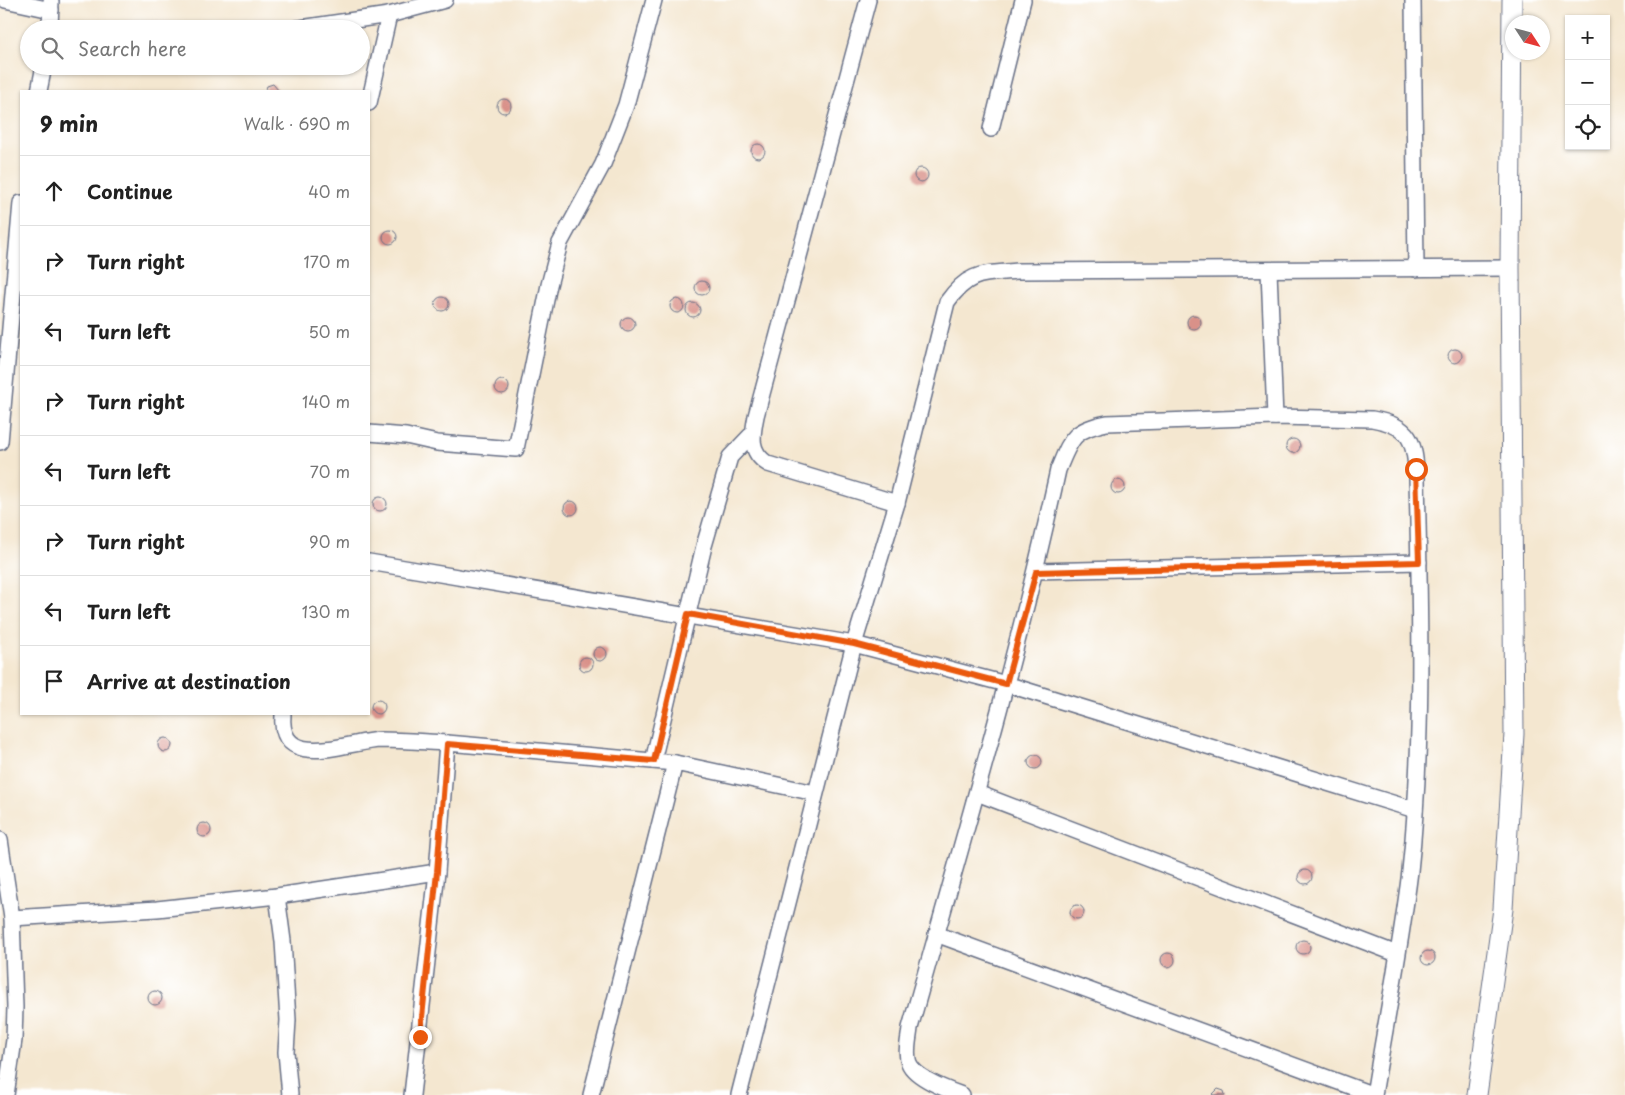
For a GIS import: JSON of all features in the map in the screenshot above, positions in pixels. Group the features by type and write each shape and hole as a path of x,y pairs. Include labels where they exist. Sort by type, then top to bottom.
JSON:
{"street":[{"path":"5,0 51,5 50,20"},
{"path":"355,20 389,15 445,0"},
{"path":"370,433 406,436 438,443 516,449 549,285 560,243 603,164 623,113 654,0"},
{"path":"868,0 752,434 754,451 768,464 897,503"},
{"path":"991,129 1023,0"},
{"path":"1413,0 1416,269"},
{"path":"1477,1095 1502,910 1514,744 1510,268 1512,0"},
{"path":"370,99 389,15"},
{"path":"39,90 42,75"},
{"path":"0,442 20,214"},
{"path":"739,1095 854,644 897,503 947,302 958,286 968,279 988,274 1018,271 1268,271 1510,268"},
{"path":"1268,271 1275,417"},
{"path":"936,934 1374,1095 1410,872 1421,701 1416,469 1411,439 1405,430 1396,425 1372,419 1275,417 1108,423 1090,426 1078,433 1058,470 1036,572 977,793 936,934 910,1028 909,1063 913,1070 932,1082 962,1095"},
{"path":"654,761 704,546 730,457 752,434"},
{"path":"370,562 688,614 854,644 1006,684 1415,810"},
{"path":"1036,572 1419,562"},
{"path":"282,715 282,721 290,742 297,747 310,750 331,749 381,740 654,761 675,763 815,793"},
{"path":"412,1095 437,872 447,744"},
{"path":"591,1095 675,763"},
{"path":"977,793 1396,954"},
{"path":"0,840 12,918 15,1007 14,1040 6,1095"},
{"path":"12,918 157,909 277,896 437,872"},
{"path":"277,896 283,941 288,1020 286,1052 290,1095"}],"building":[{"path":"273,84 278,90 265,90 267,86"},
{"path":"504,99 509,101 511,106 509,111 504,113 499,111 497,106 499,101"},
{"path":"758,144 763,146 765,151 763,156 758,158 753,156 751,151 753,146"},
{"path":"921,168 926,170 928,175 926,180 921,182 916,180 914,175 916,170"},
{"path":"390,230 395,232 397,237 395,242 390,244 385,242 383,237 385,232"},
{"path":"702,281 707,283 709,288 707,293 702,295 697,293 695,288 697,283"},
{"path":"442,297 447,299 449,304 447,309 442,311 437,309 435,304 437,299"},
{"path":"677,299 682,301 684,306 682,311 677,313 672,311 670,306 672,301"},
{"path":"693,303 698,305 700,310 698,315 693,317 688,315 686,310 688,305"},
{"path":"1194,315 1199,317 1201,322 1199,327 1194,329 1189,327 1187,322 1189,317"},
{"path":"628,317 633,319 635,324 633,329 628,331 623,329 621,324 623,319"},
{"path":"1455,349 1460,351 1462,356 1460,361 1455,363 1450,361 1448,356 1450,351"},
{"path":"502,380 507,382 509,387 507,392 502,394 497,392 495,387 497,382"},
{"path":"1293,439 1298,441 1300,446 1298,451 1293,453 1288,451 1286,446 1288,441"},
{"path":"1118,480 1123,482 1125,487 1123,492 1118,494 1113,492 1111,487 1113,482"},
{"path":"380,497 385,499 387,504 385,509 380,511 375,509 373,504 375,499"},
{"path":"571,501 576,503 578,508 576,513 571,515 566,513 564,508 566,503"},
{"path":"600,647 605,649 607,654 605,659 600,661 595,659 593,654 595,649"},
{"path":"586,657 591,659 593,664 591,669 586,671 581,669 579,664 581,659"},
{"path":"378,700 383,702 385,707 383,712 378,714 373,712 371,707 373,702"},
{"path":"165,738 170,740 172,745 170,750 165,752 160,750 158,745 160,740"},
{"path":"1035,755 1040,757 1042,762 1040,767 1035,769 1030,767 1028,762 1030,757"},
{"path":"204,823 209,825 211,830 209,835 204,837 199,835 197,830 199,825"},
{"path":"1305,870 1310,872 1312,877 1310,882 1305,884 1300,882 1298,877 1300,872"},
{"path":"1077,905 1082,907 1084,912 1082,917 1077,919 1072,917 1070,912 1072,907"},
{"path":"1303,940 1308,942 1310,947 1308,952 1303,954 1298,952 1296,947 1298,942"},
{"path":"1428,951 1433,953 1435,958 1433,963 1428,965 1423,963 1421,958 1423,953"},
{"path":"1168,953 1173,955 1175,960 1173,965 1168,967 1163,965 1161,960 1163,955"},
{"path":"155,991 160,993 162,998 160,1003 155,1005 150,1003 148,998 150,993"},
{"path":"1218,1089 1224,1091 1225,1095 1212,1095"}],"route":[{"path":"420,1037 437,872 447,744 654,761 688,614 854,644 1006,684 1036,572 1419,562 1416,469"}]}
